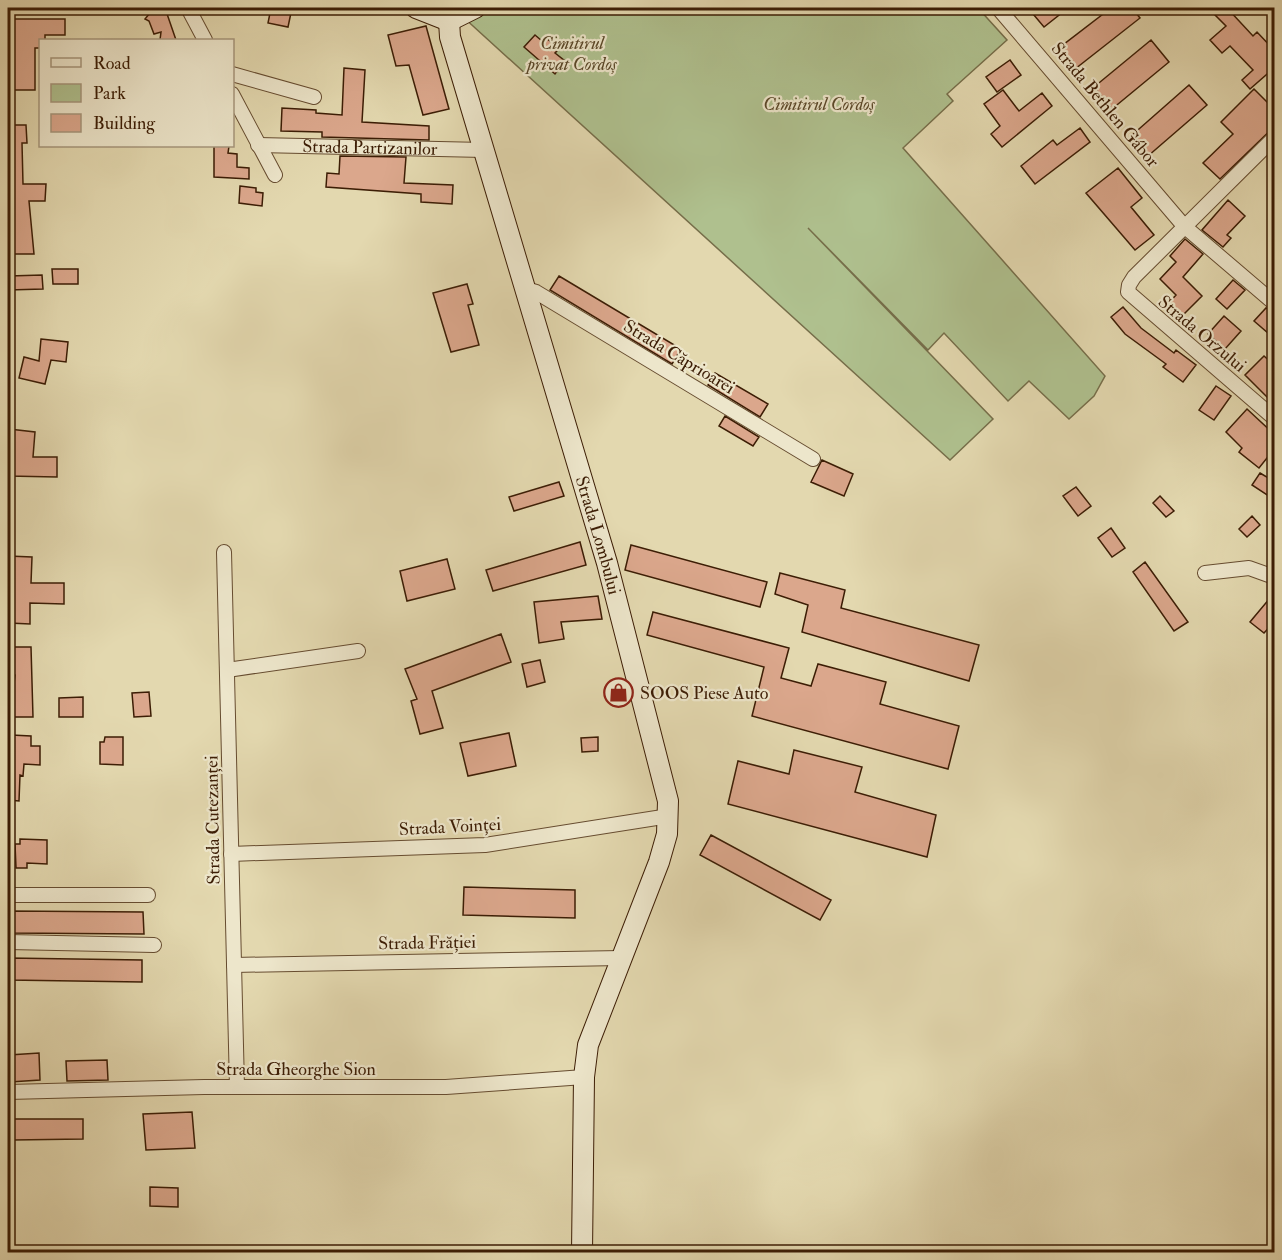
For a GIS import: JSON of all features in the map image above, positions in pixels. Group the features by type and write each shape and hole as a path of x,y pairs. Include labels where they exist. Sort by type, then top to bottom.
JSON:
{"street":[{"path":"188,8 204,39"},
{"path":"416,8 449,21 475,8"},
{"name":"Strada Bethlen Gábor","path":"998,8 1184,226 1275,303"},
{"name":"Strada Lombului","path":"449,21 450,37 609,571 665,780 669,816 659,862 588,1045 584,1077 582,1252"},
{"path":"234,75 314,97"},
{"path":"234,98 275,175"},
{"path":"1184,226 1275,138"},
{"name":"Strada Partizanilor","path":"258,145 484,150"},
{"name":"Strada Orzului","path":"1184,226 1128,285 1128,292 1134,300 1275,418"},
{"name":"Strada Căprioarei","path":"526,289 536,292 813,459"},
{"name":"Strada Cutezanței","path":"224,552 237,1087"},
{"path":"1205,573 1249,568 1275,578"},
{"path":"227,670 358,651"},
{"name":"Strada Voinței","path":"231,854 485,845 669,816"},
{"path":"8,895 148,895"},
{"path":"8,942 154,945"},
{"name":"Strada Frăției","path":"234,965 621,958"},
{"name":"Strada Gheorghe Sion","path":"8,1092 237,1087 446,1087 584,1077"}],"green space":[{"name":"Cimitirul Cordoș","path":"500,8 978,8 1007,40 947,94 953,101 903,148 1105,376 1094,396 1069,419 1029,381 1008,401 944,333 928,350 808,228 993,419 950,460 462,16"}],"building":[{"path":"154,8 165,8 176,39 160,39 161,32 154,34 149,21 145,19"},
{"path":"271,8 292,8 288,27 268,23"},
{"path":"1028,8 1068,8 1044,27"},
{"path":"1111,8 1132,8 1140,18 1075,69 1059,48"},
{"path":"1208,8 1227,8 1253,36 1257,32 1275,51 1275,67 1250,89 1242,80 1253,70 1230,46 1222,53 1210,40 1226,26"},
{"path":"11,19 65,19 65,35 45,35 45,39 39,39 39,48 35,48 35,90 8,90 8,23"},
{"path":"426,26 449,109 423,115 409,65 396,66 388,35"},
{"path":"535,35 542,41 545,37 559,49 555,53 565,61 555,74 524,47"},
{"path":"1151,40 1169,62 1112,109 1094,87"},
{"path":"1010,60 1021,75 997,92 986,77"},
{"path":"344,68 365,70 362,122 429,126 429,140 322,137 322,132 281,131 282,108 316,110 316,113 342,115"},
{"path":"1189,85 1207,105 1148,156 1131,136"},
{"path":"1254,89 1275,110 1275,126 1220,179 1203,163 1233,134 1221,122"},
{"path":"1003,90 1019,111 1042,93 1052,106 1002,147 991,134 1000,126 984,104"},
{"path":"14,125 26,125 27,143 22,143 23,184 46,184 45,201 29,201 34,254 8,254 8,129 14,129"},
{"path":"1080,128 1090,142 1035,184 1021,166 1053,140 1057,145"},
{"path":"214,147 229,147 228,153 237,154 237,167 249,168 249,179 214,177"},
{"path":"340,156 406,157 404,183 453,185 452,204 421,202 421,194 326,187 327,173 339,174"},
{"path":"1118,168 1142,198 1131,207 1154,235 1135,250 1086,193"},
{"path":"240,186 256,188 256,192 263,193 262,206 239,203"},
{"path":"1228,200 1245,216 1227,235 1231,238 1223,247 1202,230"},
{"path":"1185,239 1203,254 1183,277 1202,296 1178,320 1165,307 1176,295 1160,279 1176,262 1170,256"},
{"path":"52,269 78,269 78,284 53,284"},
{"path":"42,275 43,289 8,290 9,276"},
{"path":"559,276 681,349 672,364 550,290"},
{"path":"1233,280 1245,290 1227,309 1216,299"},
{"path":"467,284 473,304 468,305 479,345 451,352 433,293"},
{"path":"1123,307 1141,328 1174,353 1176,350 1196,365 1183,382 1163,367 1166,364 1125,334 1111,317"},
{"path":"1266,308 1275,312 1275,339 1254,321"},
{"path":"1224,316 1241,331 1225,349 1208,334"},
{"path":"41,339 68,342 66,362 51,360 45,384 19,378 24,357 39,361"},
{"path":"1264,356 1275,366 1275,405 1245,375"},
{"path":"715,373 768,404 760,417 708,385"},
{"path":"1216,386 1231,396 1214,420 1199,410"},
{"path":"1247,409 1275,435 1275,448 1259,468 1239,452 1242,448 1226,432"},
{"path":"725,416 759,437 753,446 719,426"},
{"path":"9,429 35,432 33,457 57,457 57,477 8,476"},
{"path":"822,460 853,474 844,496 811,482"},
{"path":"1260,473 1275,482 1275,500 1252,485"},
{"path":"559,482 564,496 514,511 509,497"},
{"path":"1076,487 1091,506 1078,516 1063,496"},
{"path":"1160,496 1174,511 1166,517 1153,503"},
{"path":"1252,516 1260,525 1247,537 1239,529"},
{"path":"1111,528 1125,548 1112,557 1098,538"},
{"path":"580,542 586,565 493,591 486,570"},
{"path":"631,545 767,582 760,607 625,570"},
{"path":"8,556 32,557 31,583 64,583 64,604 30,603 30,624 9,623 13,575 8,574"},
{"path":"447,559 455,589 407,601 400,571"},
{"path":"1145,562 1188,622 1174,631 1133,572"},
{"path":"780,573 845,590 841,608 979,645 969,681 802,632 808,605 775,594"},
{"path":"1275,592 1275,621 1264,633 1250,622"},
{"path":"598,596 602,619 561,622 564,639 539,643 534,602"},
{"path":"653,612 789,648 781,678 811,686 818,664 886,682 880,704 959,726 948,769 752,716 764,667 647,635"},
{"path":"501,634 511,662 432,691 443,728 420,734 411,701 417,699 405,669"},
{"path":"13,647 31,647 33,717 10,717 15,675 9,674 9,652 12,652"},
{"path":"540,660 545,682 527,687 522,664"},
{"path":"149,692 151,716 134,717 132,693"},
{"path":"83,697 83,717 59,717 59,698"},
{"path":"509,733 516,766 468,776 460,743"},
{"path":"11,735 31,736 31,746 40,746 40,765 24,764 23,776 20,775 19,801 8,800 8,748 11,748"},
{"path":"105,737 123,737 123,765 100,764 100,742 104,742"},
{"path":"598,737 598,751 582,752 581,738"},
{"path":"794,750 862,767 855,792 936,815 927,857 728,804 738,761 789,774"},
{"path":"711,835 831,900 820,920 700,855"},
{"path":"20,839 47,840 47,864 27,863 27,868 16,868 15,844 20,844"},
{"path":"464,887 575,890 575,918 463,915"},
{"path":"8,911 143,912 144,934 8,933"},
{"path":"8,958 142,960 142,982 8,980"},
{"path":"39,1053 40,1080 10,1082 9,1055"},
{"path":"107,1060 108,1080 67,1081 66,1061"},
{"path":"192,1112 195,1148 146,1150 143,1114"},
{"path":"13,1119 83,1119 83,1139 13,1140"},
{"path":"150,1187 178,1188 178,1207 150,1206"}],"place":[{"name":"SOOS Piese Auto","path":"619,693"}],"park label":[{"name":"Cimitirul privat Cordoș","path":"572,53"}]}
